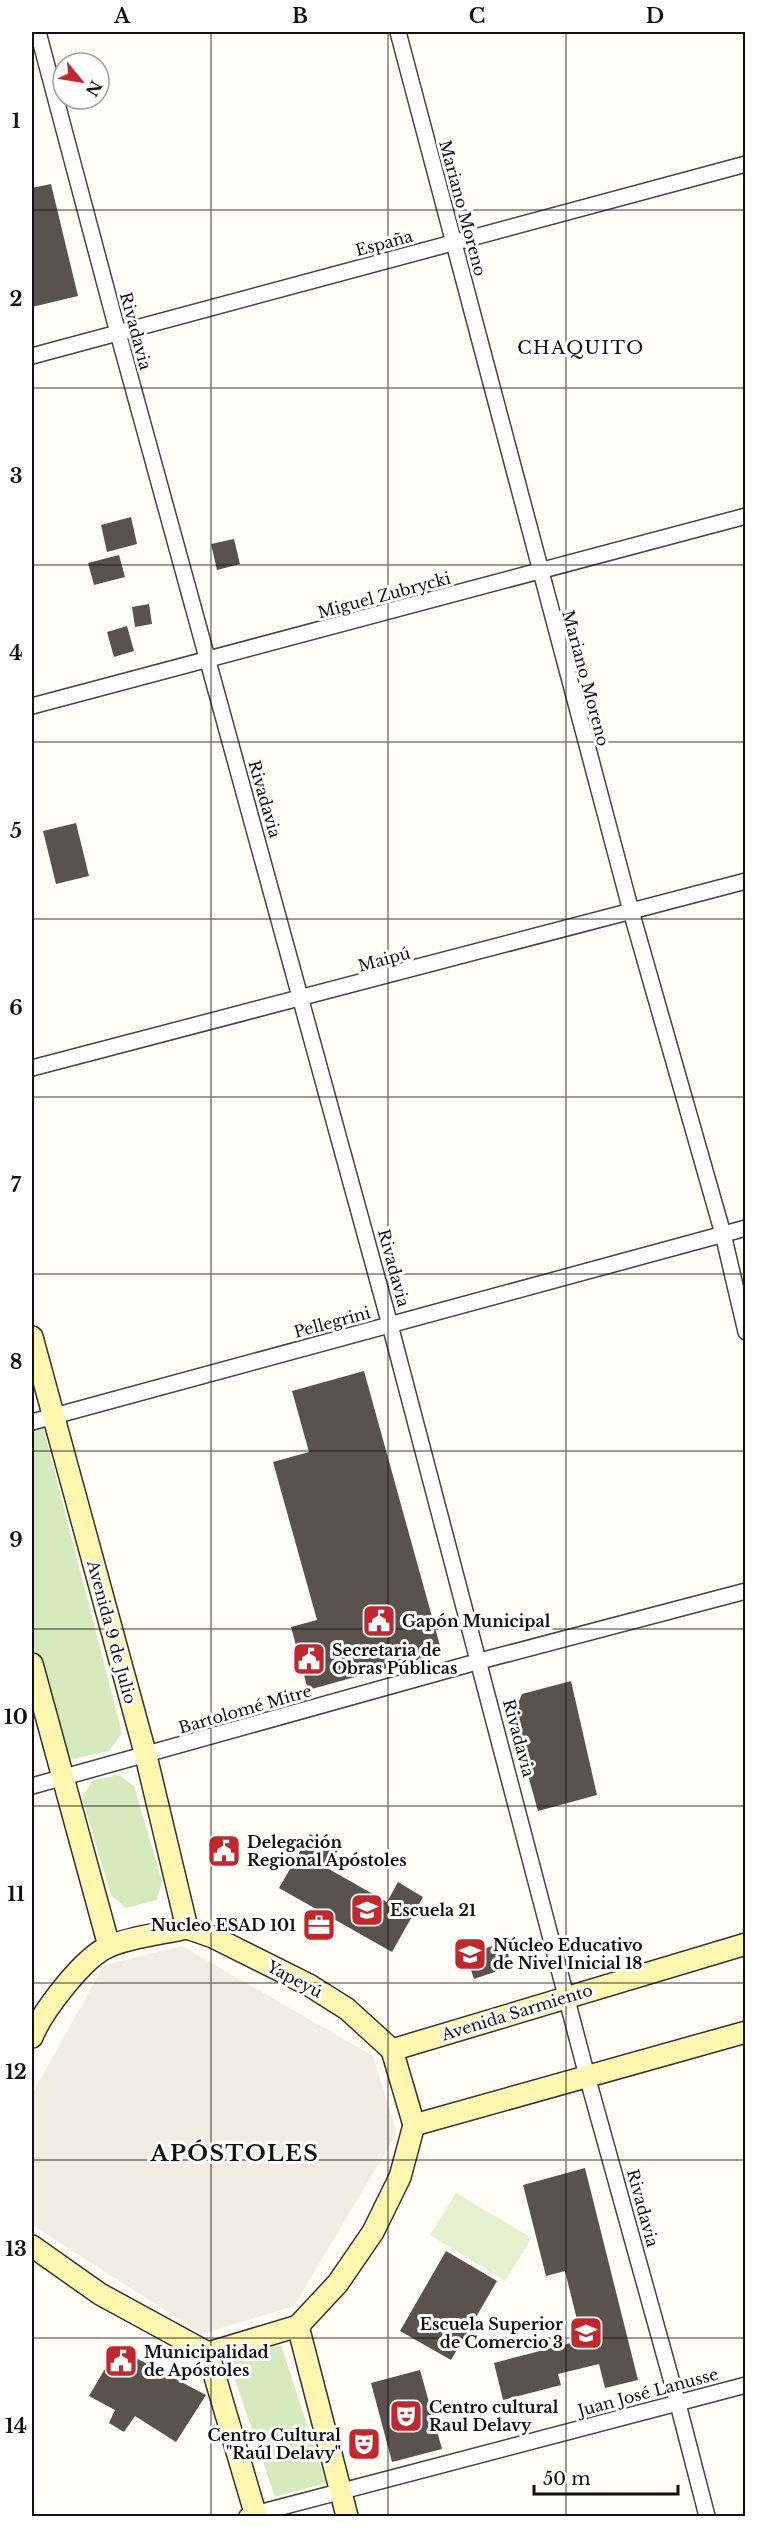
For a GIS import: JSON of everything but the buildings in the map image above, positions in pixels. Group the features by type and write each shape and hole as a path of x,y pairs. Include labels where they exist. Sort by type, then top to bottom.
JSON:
{"main road":[{"name":"Avenida 9 de Julio","path":"32,1337 146,1755 187,1928"},
{"path":"32,1664 109,1946"},
{"path":"32,2037 36,2025 77,1972 109,1946 187,1928"},
{"name":"Yapeyú","path":"187,1928 213,1938 309,1985 347,2009 392,2050"},
{"name":"Avenida Sarmiento","path":"392,2050 746,1944"},
{"path":"414,2126 746,2032"},
{"path":"32,2246 100,2294 208,2353 298,2326 338,2283 373,2232 400,2177 414,2126 392,2050"},
{"path":"298,2326 347,2517"},
{"path":"208,2353 253,2516"}],"street":[{"name":"Rivadavia","path":"38,32 118,333 390,1325 480,1660 587,2076 678,2404 706,2517"},
{"name":"Mariano Moreno","path":"398,32 539,573 631,912 723,1234 746,1332"},
{"name":"España","path":"32,356 746,164"},
{"name":"Miguel Zubrycki","path":"32,706 539,573 746,516"},
{"name":"Maipú","path":"32,1068 746,881"},
{"name":"Pellegrini","path":"32,1422 746,1228"},
{"name":"Bartolomé Mitre","path":"32,1786 480,1660 746,1591"},
{"name":"Juan José Lanusse","path":"253,2516 340,2490 746,2385"}],"green space":[{"path":"43,1427 122,1733 109,1751 69,1760 58,1744 32,1650 32,1430"},
{"path":"119,1775 134,1786 162,1881 157,1900 126,1908 111,1895 82,1798 93,1780"},
{"path":"456,2193 532,2238 505,2281 430,2235"},
{"path":"281,2345 326,2483 275,2497 228,2359"}],"shaded area":[{"path":"182,1946 373,2056 397,2133 294,2306 202,2334 32,2225 32,2094 104,1965"}],"place":[{"name":"Gapón Municipal","path":"379,1621"},
{"name":"Secretaria de Obras Públicas","path":"309,1659"},
{"name":"Delegación Regional Apóstoles","path":"224,1851"},
{"name":"Escuela 21","path":"367,1910"},
{"name":"Nucleo ESAD 101","path":"319,1925"},
{"name":"Núcleo Educativo de Nivel Inicial 18","path":"470,1954"},
{"name":"Escuela Superior de Comercio 3","path":"586,2333"},
{"name":"Municipalidad de Apóstoles","path":"121,2361"},
{"name":"Centro cultural Raul Delavy","path":"406,2416"},
{"name":"Centro Cultural \"Raúl Delavy\"","path":"364,2444"}],"district":[{"name":"CHAQUITO","path":"581,348"},
{"name":"APÓSTOLES","path":"235,2153"}]}
